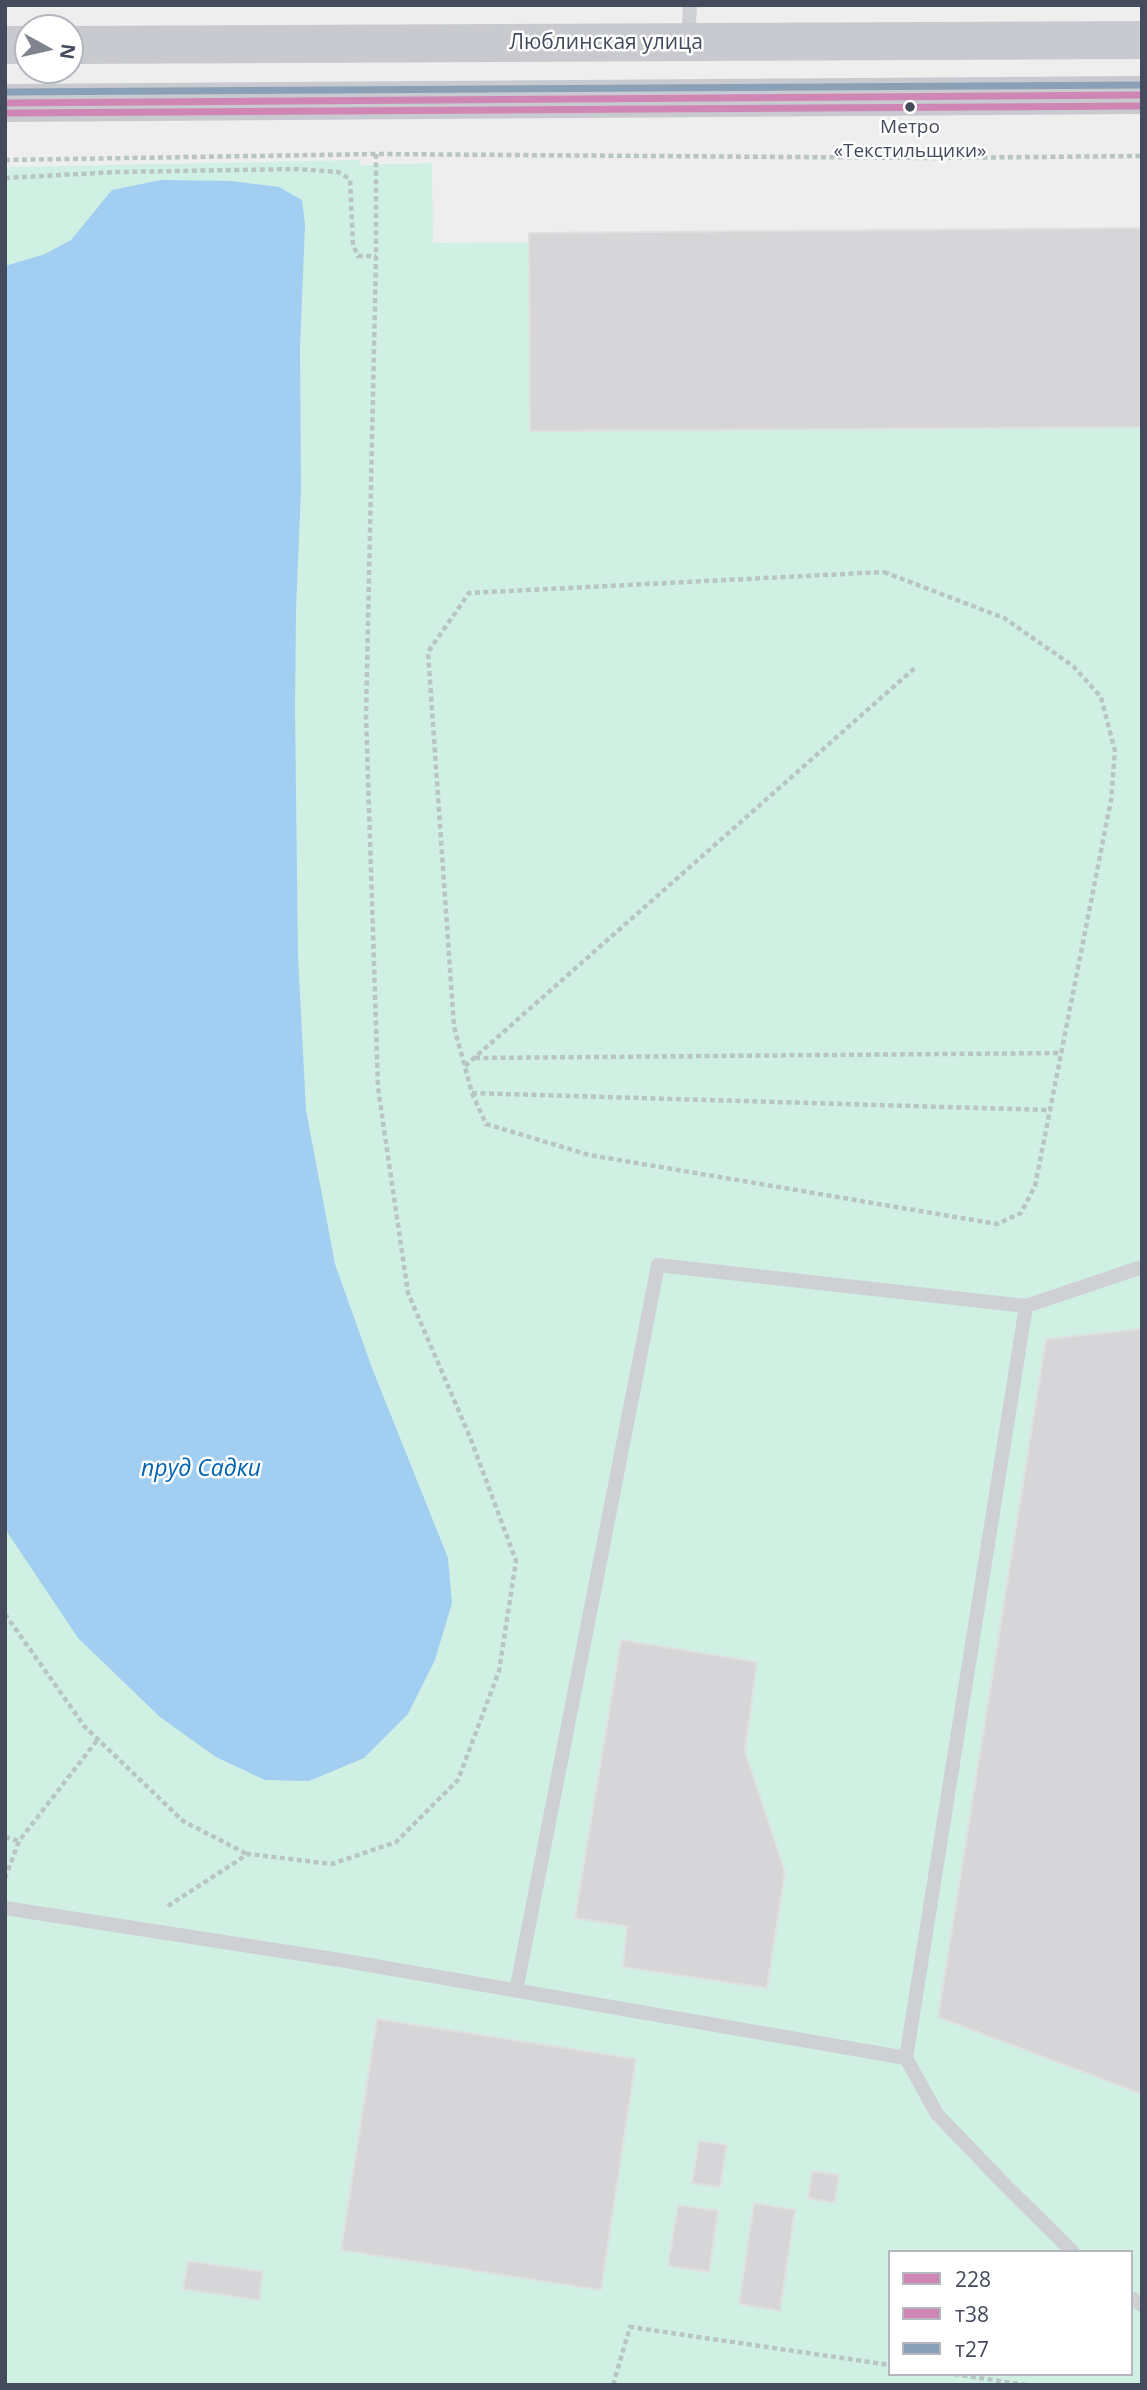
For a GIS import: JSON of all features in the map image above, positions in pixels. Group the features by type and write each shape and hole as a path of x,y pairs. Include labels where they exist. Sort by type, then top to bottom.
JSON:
{"main road":[{"name":"Люблинская улица","path":"84,45 689,24 1142,40"},
{"path":"5,103 1142,95"}],"lane":[{"path":"516,1991 657,1265 1026,1306 1142,1267"},
{"path":"1026,1306 906,2058 937,2114 1071,2250"},
{"path":"5,1908 906,2058"}],"path":[{"path":"5,160 376,154 930,158 1142,156"},
{"path":"5,1614 85,1727 183,1821 248,1854 332,1864 396,1842 458,1780 499,1671 516,1561 470,1437 408,1293 378,1088 366,715 376,154"},
{"path":"5,178 153,171 297,169 338,172 350,179 353,245 358,256 376,256"},
{"path":"884,572 1004,618 1073,666 1101,697 1115,751 1111,800 1062,1053 1035,1186 1021,1213 997,1224 589,1155 486,1124 472,1093 454,1027 428,652 469,593 884,572"},
{"path":"465,1066 917,666"},
{"path":"474,1058 1062,1053"},
{"path":"472,1093 1050,1110"},
{"path":"5,1878 19,1841 98,1739"},
{"path":"5,1837 19,1841"},
{"path":"135,1928 248,1854"},
{"path":"613,2385 630,2327 888,2365"},
{"path":"967,2376 1026,2385"}],"green space":[{"path":"360,160 361,165 432,163 433,243 1142,238 1142,2385 5,2385 5,167"}],"water":[{"name":"пруд Садки","path":"161,180 231,181 279,187 302,200 305,225 300,348 301,489 295,708 298,956 306,1110 335,1264 372,1368 448,1558 452,1603 435,1660 408,1714 364,1758 309,1781 265,1780 216,1757 160,1717 78,1638 5,1529 5,266 45,254 71,240 112,190"}],"building":[{"path":"1142,228 1142,427 530,431 529,233"},
{"path":"1142,1329 1142,2094 938,2017 1046,1339"},
{"path":"621,1640 757,1662 745,1751 785,1872 767,1988 623,1967 627,1926 575,1918"},
{"path":"377,2019 636,2059 601,2290 341,2250"},
{"path":"699,2141 727,2145 720,2187 692,2183"},
{"path":"812,2171 839,2175 835,2203 808,2198"},
{"path":"754,2203 795,2210 780,2311 739,2304"},
{"path":"678,2205 718,2211 709,2272 668,2266"},
{"path":"188,2261 263,2272 259,2300 183,2289"}],"transit line":[{"name":"т27","path":"5,92 1142,85"},
{"name":"228","path":"5,103 1142,95"},
{"name":"т38","path":"5,113 1142,106"}],"place":[{"name":"Метро «Текстильщики»","path":"910,107"}]}
